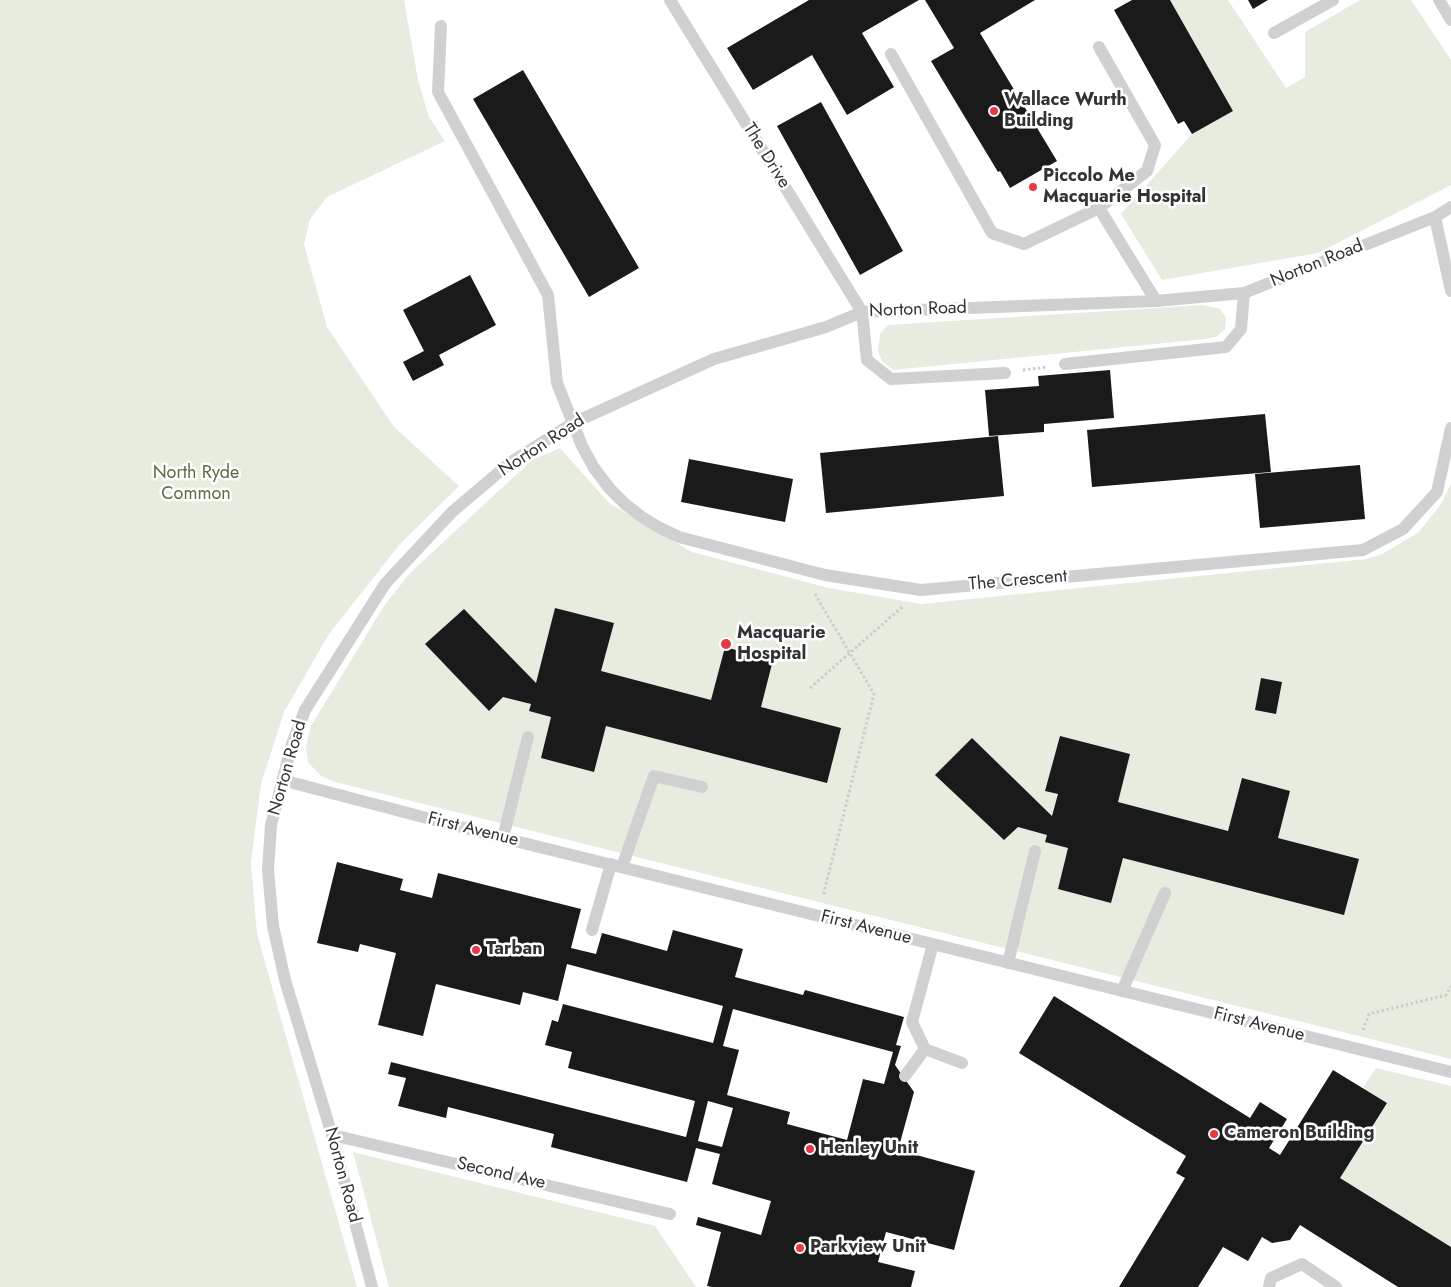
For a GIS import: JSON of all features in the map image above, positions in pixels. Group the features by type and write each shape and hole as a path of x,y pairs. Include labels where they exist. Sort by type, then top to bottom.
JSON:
{"lane":[{"name":"The Drive","path":"670,0 862,312"},
{"path":"1274,33 1333,0"},
{"path":"1439,0 1451,20"},
{"name":"The Crescent","path":"441,26 438,92 548,294 556,383 582,446 594,468 610,489 625,504 642,517 679,537 825,575 921,590 1363,550 1403,529 1437,492 1451,428"},
{"path":"891,54 992,233 1024,244 1099,208 1147,170 1154,145 1099,47"},
{"name":"Norton Road","path":"372,1287 332,1134 285,980 273,926 268,870 271,825 292,744 306,710 385,584 452,512 511,462 573,423 714,359 826,327 862,312 1156,301 1244,293 1435,218 1451,207"},
{"path":"1099,208 1156,301"},
{"path":"1435,218 1451,290"},
{"path":"1065,364 1226,347 1241,329 1244,293"},
{"path":"862,312 867,360 891,379 1005,373"},
{"path":"503,838 528,736"},
{"path":"592,930 616,866 654,776 702,787"},
{"name":"First Avenue","path":"282,780 503,838 1451,1072"},
{"path":"1008,963 1035,851"},
{"path":"1122,991 1165,893"},
{"path":"933,944 912,1022 925,1049 962,1063"},
{"path":"905,1076 925,1049"},
{"name":"Second Ave","path":"332,1134 670,1214"},
{"path":"1270,1287 1271,1278 1302,1264 1336,1287"}],"path":[{"path":"1005,373 1065,364"},
{"path":"800,568 874,694 818,916"},
{"path":"810,688 921,590"},
{"path":"1355,1049 1369,1014 1446,995 1451,986"}],"green space":[{"name":"North Ryde Common","path":"0,0 404,0 418,80 429,117 445,141 327,197 310,219 304,244 327,327 394,427 459,486 400,544 329,634 284,712 261,784 251,863 257,934 357,1287 0,1287"},
{"path":"1170,0 1228,0 1286,88 1305,77 1305,32 1360,0 1411,0 1451,60 1451,185 1318,253 1162,280 1121,214 1192,134 1233,111"},
{"path":"1203,305 1220,309 1226,318 1225,329 1216,337 893,370 882,361 878,351 880,334 888,325"},
{"path":"560,448 609,503 692,552 829,588 921,604 1367,559 1382,554 1419,532 1441,504 1451,484 1451,1059 335,782 320,775 308,762 306,746 311,726 384,606 410,573 532,460"},
{"path":"1376,1068 1451,1086 1451,1247 1340,1178 1363,1088"},
{"path":"353,1152 655,1226 696,1287 389,1287"}],"building":[{"path":"809,0 919,0 862,33 894,87 847,115 812,55 753,90 727,48"},
{"name":"Wallace Wurth Building","path":"925,0 1035,0 980,33 1057,161 1010,188 1000,171 998,172 931,61 954,48"},
{"name":"Wallace Wurth Building","path":"1132,0 1170,0 1233,111 1192,134 1184,121 1178,124 1114,10"},
{"path":"1248,0 1268,0 1253,9"},
{"path":"523,70 639,268 589,297 473,99"},
{"path":"821,102 903,251 860,275 777,126"},
{"path":"470,275 496,325 439,355 444,365 413,381 403,362 424,351 403,310"},
{"path":"1110,370 1114,418 1044,424 1044,432 989,436 985,390 1039,386 1038,376"},
{"path":"1265,414 1271,472 1092,487 1087,430"},
{"path":"998,436 1004,496 826,513 820,453"},
{"path":"689,459 793,479 785,522 681,502"},
{"path":"1360,465 1365,519 1260,528 1255,474"},
{"path":"555,608 614,623 601,671 711,700 725,647 773,660 761,707 841,728 827,783 606,726 594,772 541,758 551,717 529,711 531,704 503,697 489,711 425,644 464,609 536,683"},
{"path":"1261,678 1282,682 1276,714 1255,710"},
{"path":"1060,736 1130,754 1118,802 1228,831 1242,778 1290,791 1278,838 1359,859 1344,915 1123,858 1111,903 1058,889 1068,848 1045,842 1047,835 1018,827 1004,840 935,775 972,738 1052,816 1058,794 1045,791"},
{"path":"337,862 403,879 400,890 432,898 438,873 581,909 571,948 596,954 602,933 667,951 673,930 743,949 735,977 803,995 805,990 904,1017 896,1045 901,1046 895,1065 914,1092 898,1150 975,1171 954,1250 886,1232 878,1262 915,1271 911,1287 707,1286 721,1232 696,1225 698,1217 761,1235 771,1201 712,1184 720,1154 696,1148 687,1182 551,1147 554,1134 448,1107 446,1118 398,1106 406,1078 388,1074 391,1062 686,1137 695,1101 568,1068 572,1052 545,1045 552,1020 558,1022 563,1004 713,1043 723,1006 567,964 558,1001 523,992 520,1005 436,984 423,1036 378,1025 396,953 360,944 358,952 317,943","holes":["733,1009 893,1052 884,1084 863,1079 847,1140 787,1124 790,1112 727,1095 739,1050 723,1046","708,1101 733,1108 722,1147 698,1141"]},
{"name":"Cameron Building","path":"1054,996 1250,1118 1260,1102 1287,1119 1269,1148 1280,1155 1333,1070 1387,1103 1340,1178 1451,1247 1451,1287 1398,1287 1300,1225 1290,1240 1272,1243 1262,1237 1248,1261 1223,1247 1198,1287 1119,1287 1185,1178 1176,1173 1186,1156 1019,1053"}],"place":[{"name":"Wallace Wurth Building","path":"994,111"},
{"name":"Piccolo Me Macquarie Hospital","path":"1033,187"},
{"name":"Macquarie Hospital","path":"726,644"},
{"name":"Tarban","path":"476,950"},
{"name":"Cameron Building","path":"1214,1134"},
{"name":"Henley Unit","path":"810,1149"},
{"name":"Parkview Unit","path":"800,1248"}]}
